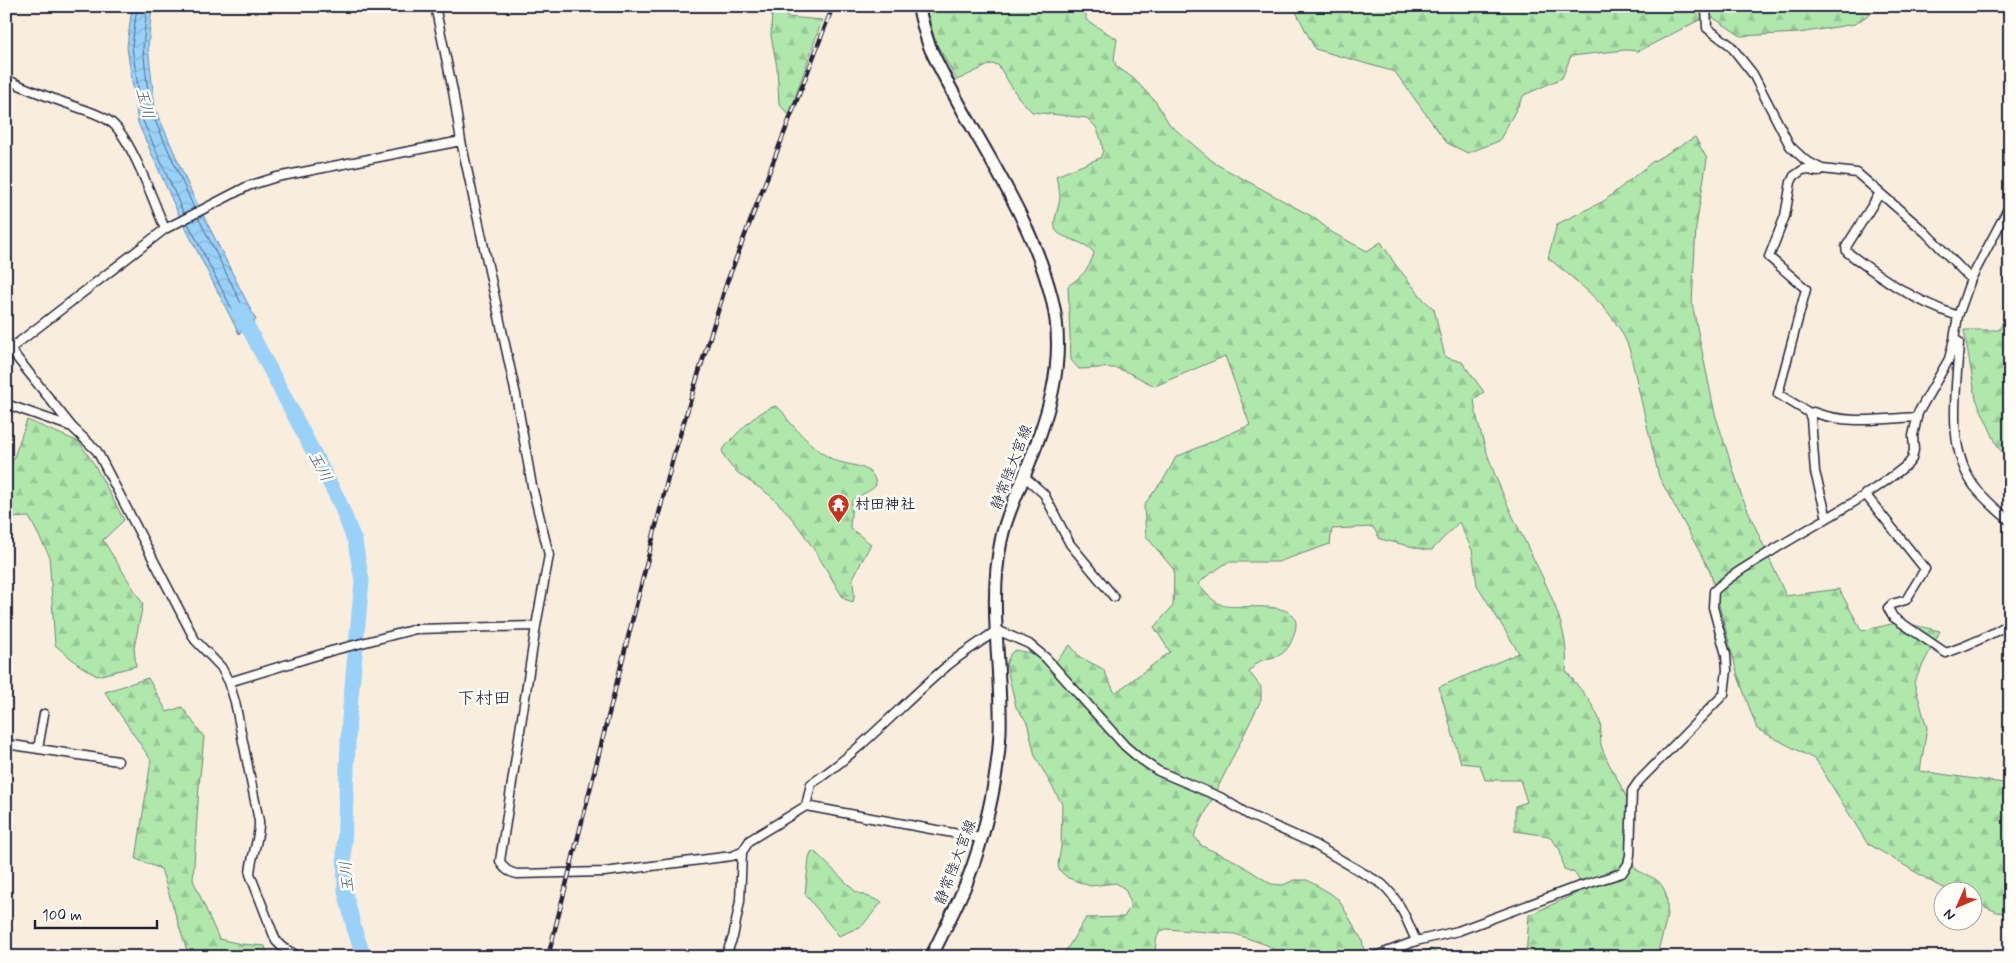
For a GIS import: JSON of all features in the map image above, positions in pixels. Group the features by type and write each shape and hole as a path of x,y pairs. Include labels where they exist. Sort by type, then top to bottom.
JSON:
{"main road":[{"name":"静常陸大宮線","path":"918,6 930,48 1023,218 1052,298 1058,331 1058,367 1052,397 1009,514 1000,549 994,596 997,630 1000,733 988,814 966,882 931,957"}],"street":[{"path":"435,6 461,140 516,396 532,486 549,555 536,626 500,861 503,867 517,874 604,872 732,856 742,852"},
{"path":"1706,6 1707,28 1730,45 1753,74 1790,146 1805,160 1822,170"},
{"path":"6,79 23,88 100,115 113,124 123,135 133,154 165,229"},
{"path":"300,957 282,948 276,941 250,874 250,863 259,832 259,820 235,702 228,682 221,668 195,640 97,451 72,427 8,349 165,229 248,186 278,177 461,140"},
{"path":"1827,518 1815,472 1811,418 1809,414 1778,394 1806,290 1769,257 1785,216 1791,182 1794,176 1804,169 1818,172 1822,170 1857,173 1926,232 1971,279"},
{"path":"1880,194 1846,247 1847,252 1886,282 1908,295 1958,316"},
{"path":"1374,957 1416,941 1458,931 1622,872 1628,864 1630,855 1632,791 1639,781 1724,694 1726,655 1713,607 1714,591 1748,566 1865,494 1900,470 1912,459 1914,450 1913,436 1917,417 1949,359 1958,316 1971,279 2010,205"},
{"path":"1954,339 1959,342 1955,431 1957,449 1973,484 1984,498 2010,521"},
{"path":"6,404 72,427"},
{"path":"1809,414 1813,412 1828,418 1852,421 1917,417"},
{"path":"1024,476 1044,494 1070,544 1114,597"},
{"path":"1865,494 1925,568 1906,600 1892,604 1888,608 1892,617 1946,653 1965,647 1993,634 2010,622"},
{"path":"228,682 331,651 416,629 536,626"},
{"path":"806,806 811,784 880,730 948,665 997,630 1029,644 1046,658 1125,746 1158,771 1220,797 1249,815 1310,842 1382,884 1391,892 1399,904 1416,941"},
{"path":"38,749 44,714"},
{"path":"6,744 118,762"},
{"path":"725,957 734,937 740,901 742,852 750,840 806,806 980,838"}],"green space":[{"path":"772,6 783,6 787,17 822,20 789,115 779,104 777,67 771,36"},
{"path":"925,6 1081,6 1086,11 1086,20 1117,39 1114,59 1116,66 1133,78 1156,102 1170,125 1216,164 1313,217 1333,233 1367,251 1381,242 1395,264 1424,300 1434,309 1445,357 1462,362 1484,392 1474,399 1485,446 1504,496 1543,577 1558,614 1566,652 1566,671 1585,695 1598,716 1601,725 1602,748 1630,805 1633,826 1633,864 1640,872 1657,880 1665,891 1667,915 1656,957 1526,957 1529,915 1575,894 1580,890 1581,884 1575,873 1564,869 1560,850 1549,836 1515,831 1515,806 1527,802 1520,780 1485,780 1480,765 1461,763 1439,687 1519,653 1477,585 1472,550 1459,522 1432,550 1380,539 1373,527 1332,529 1330,544 1278,562 1228,562 1198,584 1212,599 1222,605 1268,607 1290,613 1295,620 1295,631 1291,642 1282,654 1257,663 1249,672 1261,687 1261,700 1194,836 1202,846 1235,861 1271,884 1283,885 1294,880 1307,880 1330,893 1339,900 1362,940 1364,951 1349,957 1285,957 1267,945 1235,934 1166,929 1159,933 1155,957 1062,957 1086,918 1124,917 1130,907 1130,901 1125,889 1116,883 1090,886 1068,878 1059,870 1062,804 1035,756 1027,722 1016,707 1006,664 1011,653 1016,650 1035,654 1051,667 1070,645 1080,657 1103,669 1115,693 1170,652 1154,627 1173,606 1174,570 1146,536 1144,505 1165,477 1176,457 1250,425 1225,356 1155,386 1115,368 1079,369 1071,360 1068,286 1084,272 1090,264 1094,253 1085,245 1061,235 1055,228 1060,196 1056,176 1100,158 1103,151 1101,139 1096,127 1087,118 1032,112 1018,97 998,65 991,64 957,80 936,43"},
{"path":"1293,6 1881,6 1855,24 1799,33 1741,36 1709,15 1639,51 1625,50 1571,56 1562,78 1524,95 1499,141 1468,153 1447,143 1395,72 1315,49"},
{"path":"1695,137 1707,159 1696,227 1692,303 1715,414 1742,497 1786,596 1839,589 1862,631 1900,622 1940,631 1914,682 1927,728 1920,771 2010,784 2010,914 1997,912 1984,906 1984,880 1934,880 1934,883 1867,843 1816,760 1757,729 1738,676 1710,571 1659,477 1629,348 1623,334 1615,321 1595,298 1548,258 1557,224 1604,201 1652,162"},
{"path":"2010,309 2010,462 1998,447 1976,399 1964,330 1999,330"},
{"path":"775,406 820,452 832,459 859,466 870,472 874,478 876,485 852,501 850,528 871,544 853,578 853,602 844,599 812,546 794,521 774,499 737,472 726,459 722,450 753,419"},
{"path":"27,420 79,442 94,464 124,520 103,540 143,604 134,648 136,666 97,676 79,665 55,645 49,555 29,517 6,518 6,480"},
{"path":"148,678 167,712 182,707 204,737 193,880 219,939 241,944 265,946 268,957 189,957 161,869 136,859 151,760 105,692"},
{"path":"814,851 856,892 882,902 862,926 839,936 805,894 809,858 811,852"},
{"path":"1431,949 1441,957 1411,957"}],"water":[{"path":"132,6 152,6 148,47 155,108 189,187 256,320 239,334 177,211 138,123 127,47"},
{"path":"357,928 367,957 362,957 352,929"}],"waterway":[{"name":"玉川","path":"239,310 339,501 355,542 362,581 349,718 344,848 345,891 354,928 364,957"}],"railway":[{"path":"548,957 673,458 727,282 833,6"}],"place":[{"name":"村田神社","path":"839,523"}],"district":[{"name":"下村田","path":"484,698"}]}
